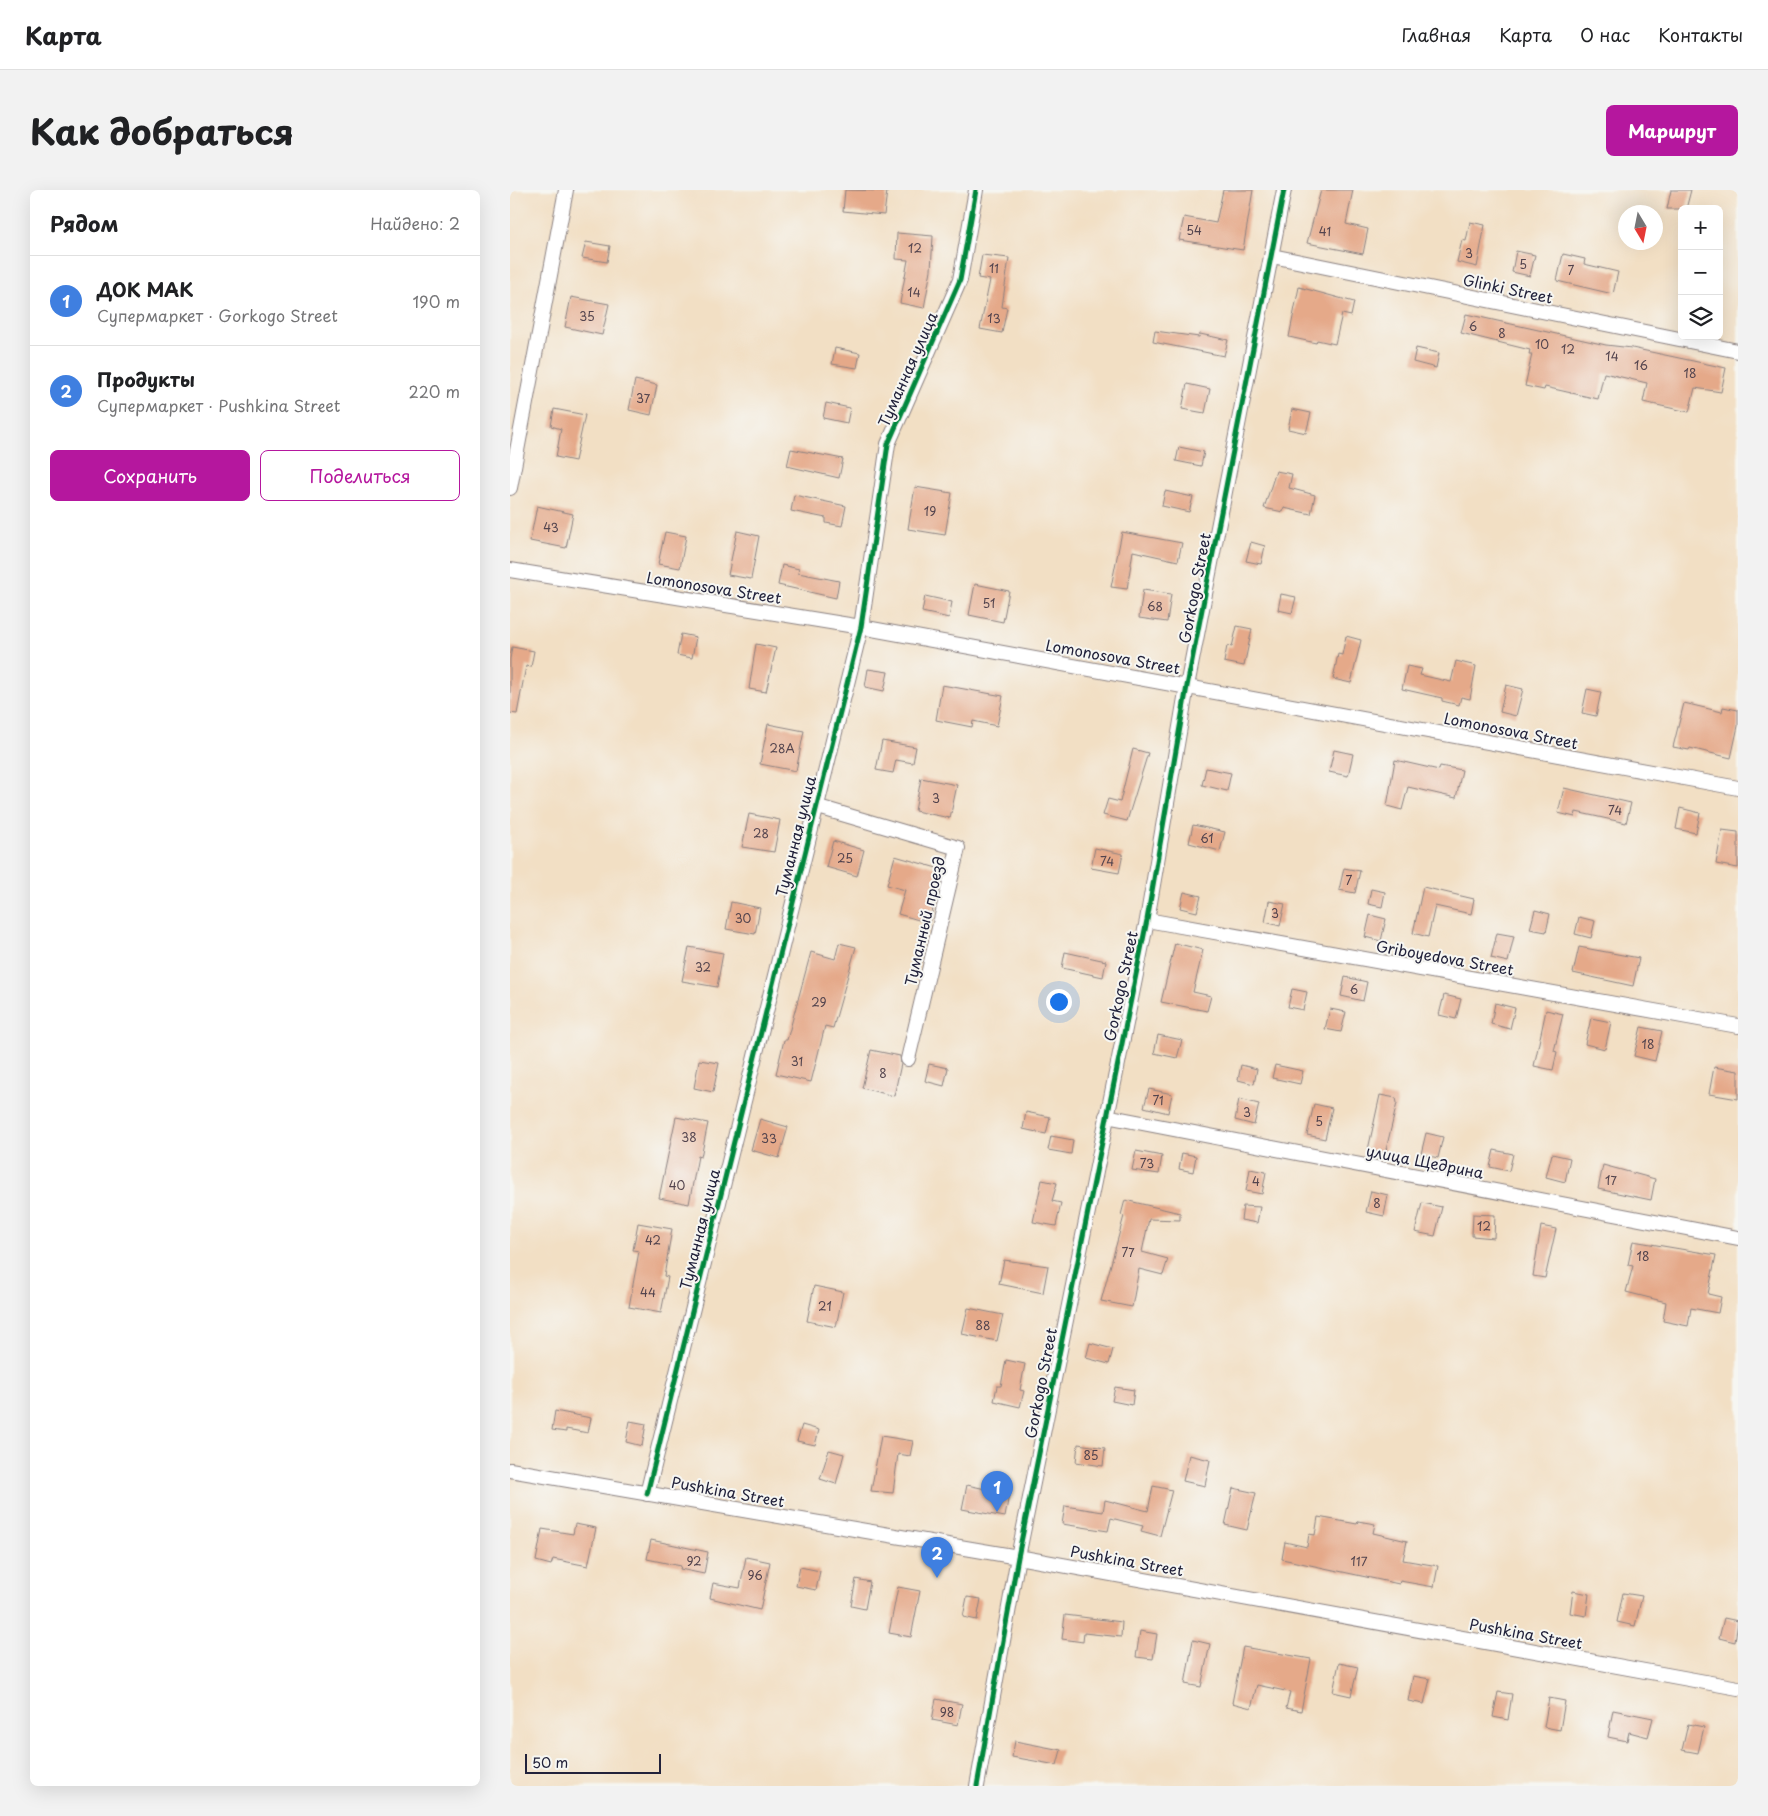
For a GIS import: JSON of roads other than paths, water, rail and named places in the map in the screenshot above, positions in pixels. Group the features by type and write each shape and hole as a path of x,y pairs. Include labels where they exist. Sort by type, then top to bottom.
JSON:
{"street":[{"path":"510,488 566,190"},
{"name":"Туманная улица","path":"648,1494 815,806 861,627 888,444 960,280 976,190"},
{"name":"Gorkogo Street","path":"977,1786 1018,1557 1147,920 1187,686 1284,190"},
{"name":"Glinki Street","path":"1272,256 1738,352"},
{"name":"Lomonosova Street","path":"510,570 861,627 1738,788"},
{"name":"Туманный проезд","path":"815,806 958,848 908,1059"},
{"name":"Griboyedova Street","path":"1147,920 1738,1026"},
{"name":"улица Щедрина","path":"1106,1116 1738,1238"},
{"name":"Pushkina Street","path":"510,1470 1018,1557 1738,1688"}],"place":[{"name":"ДОК МАК","path":"997,1512"},
{"name":"Продукты","path":"937,1578"}]}
